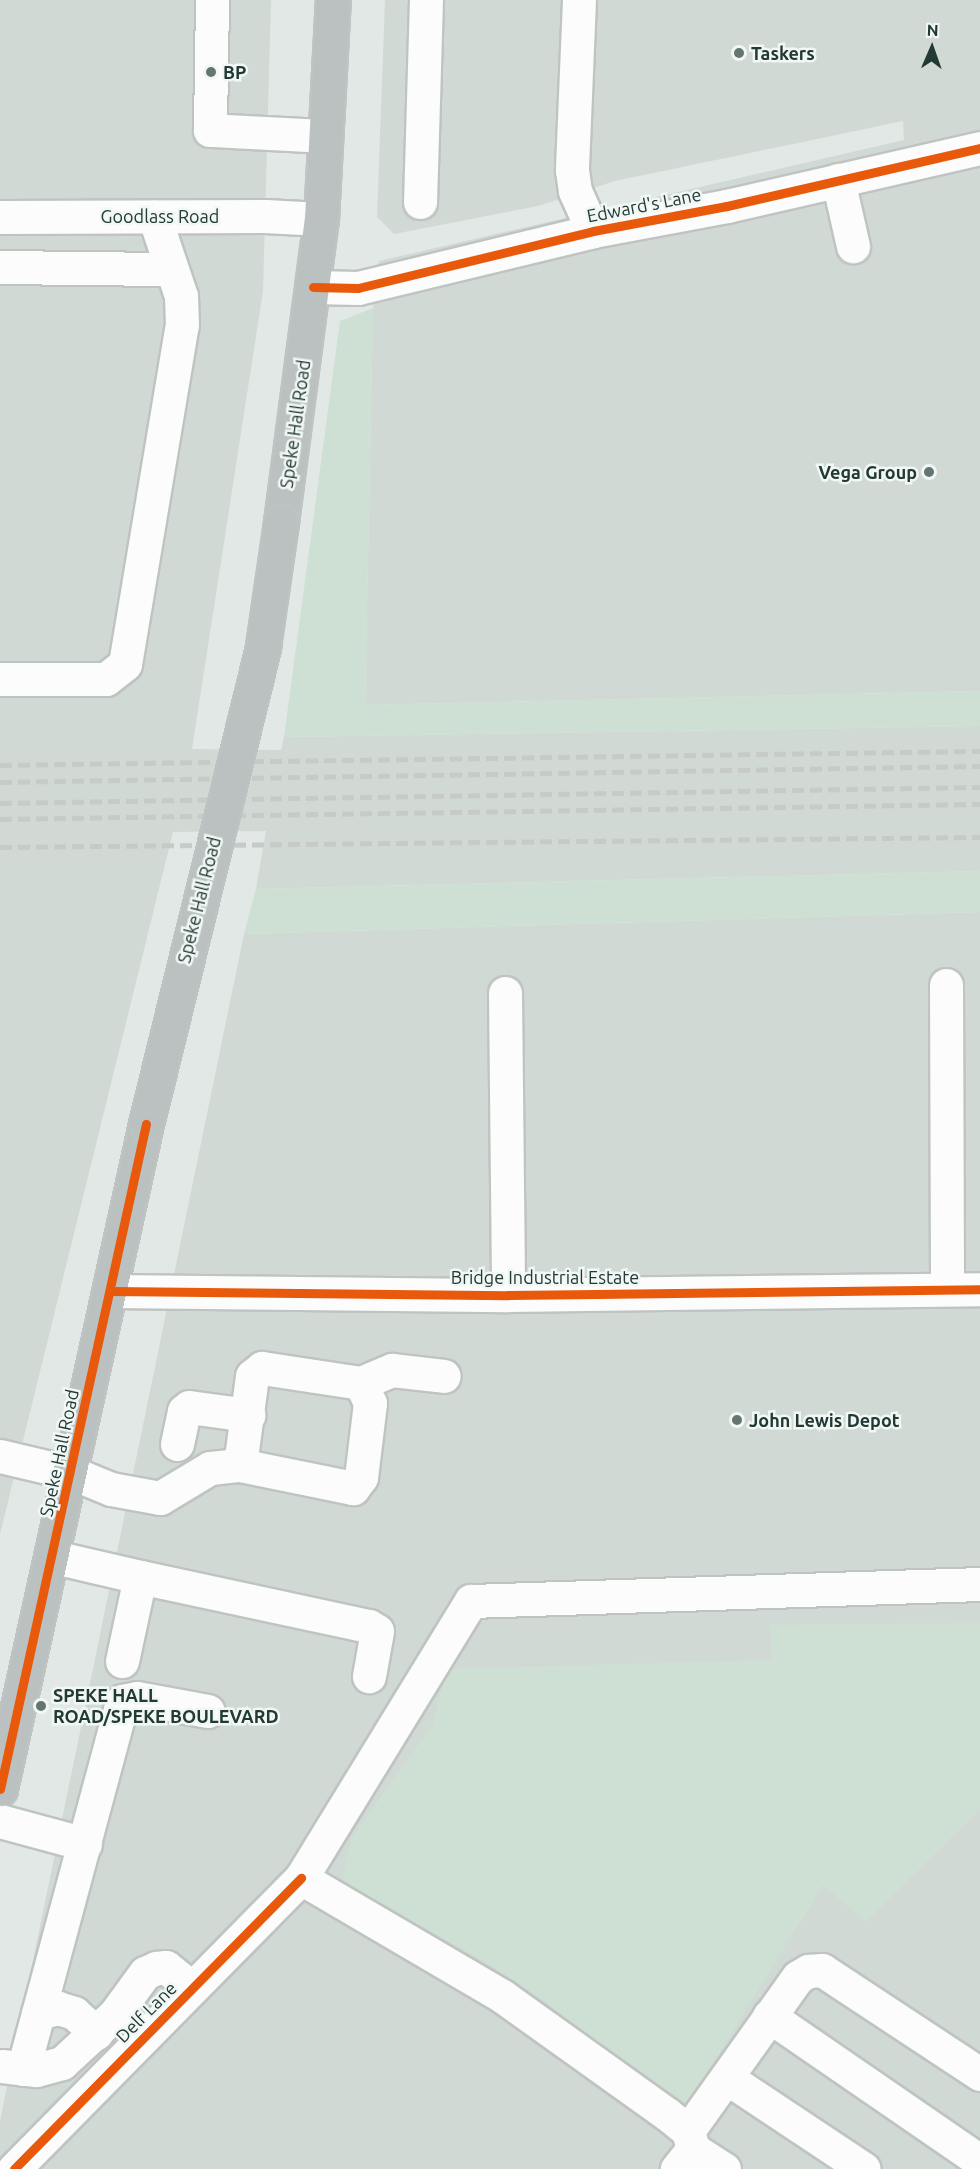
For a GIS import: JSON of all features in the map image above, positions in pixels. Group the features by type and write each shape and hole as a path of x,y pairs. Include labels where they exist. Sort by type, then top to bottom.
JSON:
{"highway":[{"name":"Speke Hall Road","path":"0,1789 54,1557 146,1124 262,646 314,287 321,219 333,0"}],"street":[{"path":"212,0 210,130 325,136"},
{"path":"420,202 426,0"},
{"path":"579,0 573,170 575,191 593,231"},
{"name":"Edward's Lane","path":"314,287 358,288 593,231 980,148"},
{"path":"838,180 853,246"},
{"path":"0,680 106,679 125,664 182,325 181,296 154,216"},
{"name":"Goodlass Road","path":"0,218 154,216 321,219"},
{"path":"0,267 171,268"},
{"path":"946,985 947,1289"},
{"path":"505,993 508,1295"},
{"name":"Bridge Industrial Estate","path":"111,1291 508,1295 980,1289"},
{"path":"240,1465 252,1376 262,1368 361,1383 392,1370 444,1376"},
{"path":"0,1456 72,1473 158,1511 210,1468 240,1465 353,1488 361,1477 370,1402 361,1383"},
{"path":"177,1444 184,1411 189,1407 248,1414"},
{"path":"54,1557 369,1626 377,1631 369,1676"},
{"path":"122,1661 140,1576"},
{"name":"Delf Lane","path":"23,2166 192,1988 301,1878 471,1601 980,1584"},
{"path":"192,1988 166,1967 156,1968 145,1973 96,2033 62,2063 36,2070 11,2067 38,2013 86,1844 122,1701 137,1698 208,1711"},
{"path":"0,1821 86,1844"},
{"path":"301,1878 502,1996 686,2149 724,2169"},
{"path":"686,2149 727,2078 798,1977 822,1970 980,2074"},
{"path":"38,2013 58,2008 74,2013 96,2033"},
{"path":"769,2016 980,2161"},
{"path":"727,2078 864,2169"}],"shaded area":[{"path":"0,0 271,0 263,291 192,749 281,750 284,737 980,726 980,871 256,889 266,831 173,832 0,1534"},
{"path":"385,0 980,0 980,691 365,705 373,308 379,261 904,140 903,121 615,181 538,206 394,234 377,217"},
{"path":"980,912 980,2169 0,2169 0,2121 244,934"}],"green space":[{"path":"373,308 365,705 980,691 980,726 284,737 340,321"},
{"path":"980,871 980,912 244,934 256,889"},
{"path":"980,1623 980,1809 866,1922 823,1885 682,2113 545,2002 484,1961 354,1889 343,1877 351,1839 433,1724 446,1669 771,1660 771,1625"}],"railway":[{"path":"0,765 980,751"},
{"path":"0,782 980,766"},
{"path":"0,803 980,787"},
{"path":"0,819 980,804"},
{"path":"0,847 980,837"}],"cycle path":[{"path":"313,287 358,288 593,231 727,206 980,148"},
{"path":"0,1789 146,1124"},
{"path":"111,1291 508,1295 980,1289"},
{"path":"14,2169 301,1878"}],"place":[{"name":"Taskers","path":"739,53"},
{"name":"BP","path":"211,72"},
{"name":"Vega Group","path":"929,472"},
{"name":"John Lewis Depot","path":"737,1420"},
{"name":"SPEKE HALL ROAD/SPEKE BOULEVARD","path":"41,1706"}]}
